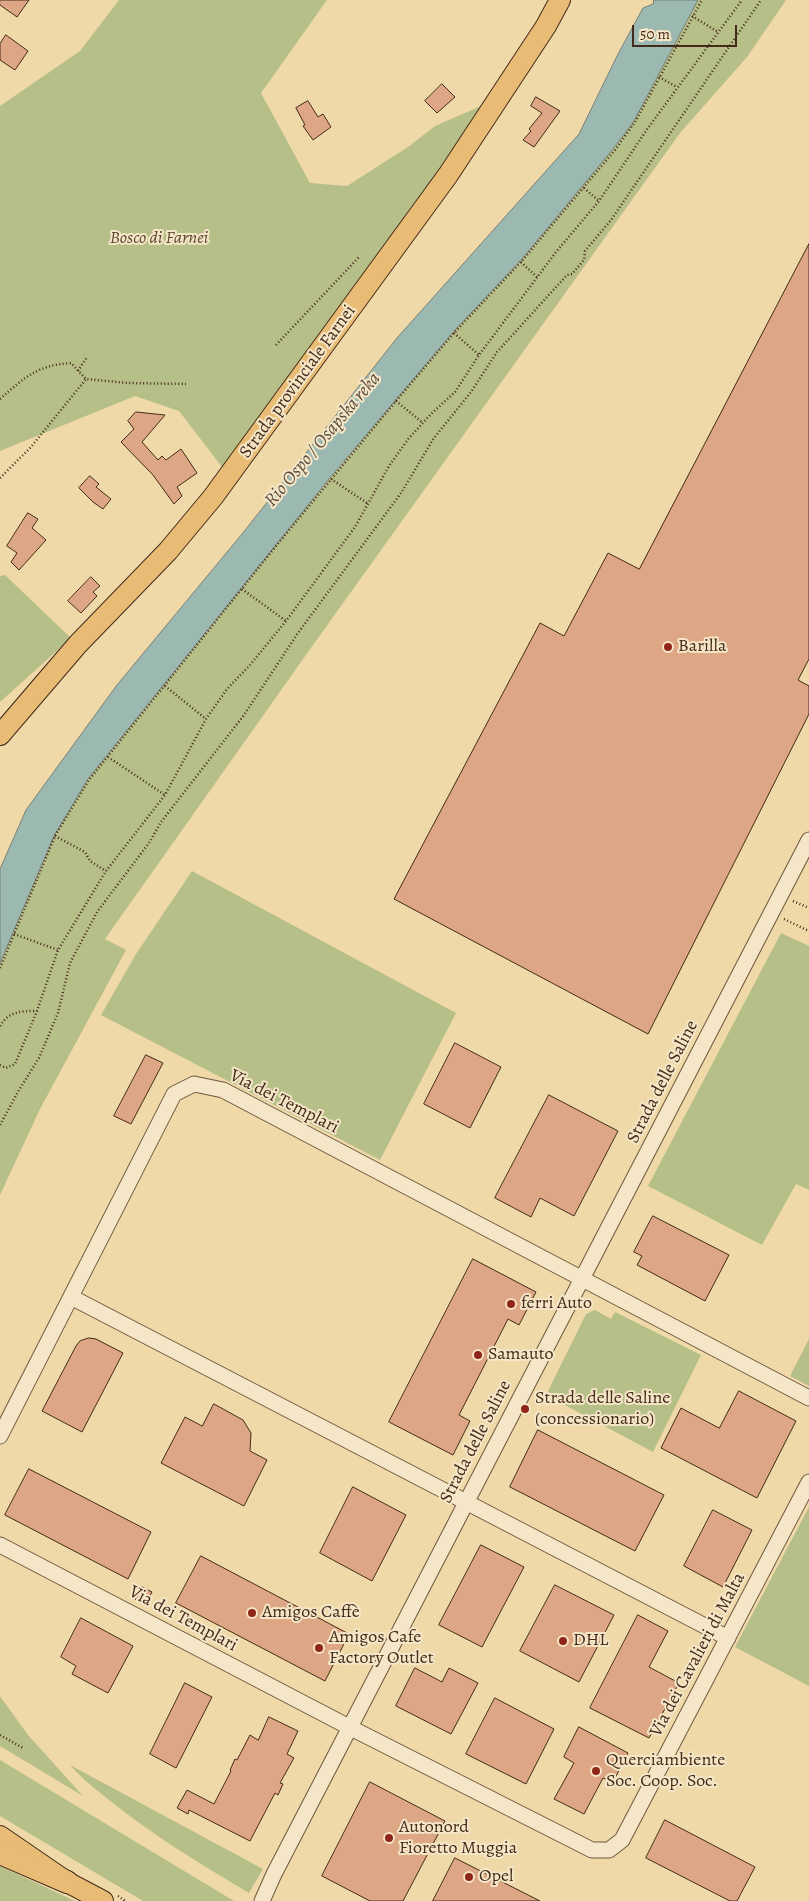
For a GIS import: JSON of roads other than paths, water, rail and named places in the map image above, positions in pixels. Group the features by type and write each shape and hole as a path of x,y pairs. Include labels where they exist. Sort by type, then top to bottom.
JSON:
{"highway":[{"path":"0,1853 67,1882"}],"main road":[{"name":"Strada provinciale Farnei","path":"0,735 78,644 168,551 213,497 448,176 546,26 560,0"},
{"path":"0,1836 67,1882 103,1901"}],"street":[{"path":"0,722 39,688"},
{"name":"Strada delle Saline","path":"262,1901 274,1874 809,840"},
{"name":"Via dei Templari","path":"0,1436 174,1094 194,1084 223,1090 582,1278"},
{"path":"582,1278 809,1398"},
{"path":"71,1298 728,1638"},
{"name":"Via dei Cavalieri di Malta","path":"350,1727 592,1850 609,1850 622,1840 809,1482"},
{"name":"Via dei Templari","path":"0,1545 350,1727"},
{"name":"Strada delle Saline","path":"251,1901 274,1874"}],"water":[{"name":"Rio Ospo / Osapska reka","path":"654,0 698,0 634,121 522,259 455,330 329,479 88,779 54,836 0,963 0,869 26,810 117,685 242,534 397,338 579,134 643,8 653,4"}],"place":[{"name":"Barilla","path":"668,647"},
{"name":"ferri Auto","path":"511,1304"},
{"name":"Samauto","path":"478,1355"},
{"name":"Strada delle Saline (concessionario)","path":"525,1409"},
{"name":"Amigos Caffè","path":"252,1613"},
{"name":"DHL","path":"563,1641"},
{"name":"Amigos Cafe Factory Outlet","path":"319,1648"},
{"name":"Querciambiente Soc. Coop. Soc.","path":"596,1771"},
{"name":"Autonord Fioretto Muggia","path":"389,1838"},
{"name":"Opel","path":"469,1877"}],"park label":[{"name":"Bosco di Farnei","path":"159,239"}]}
